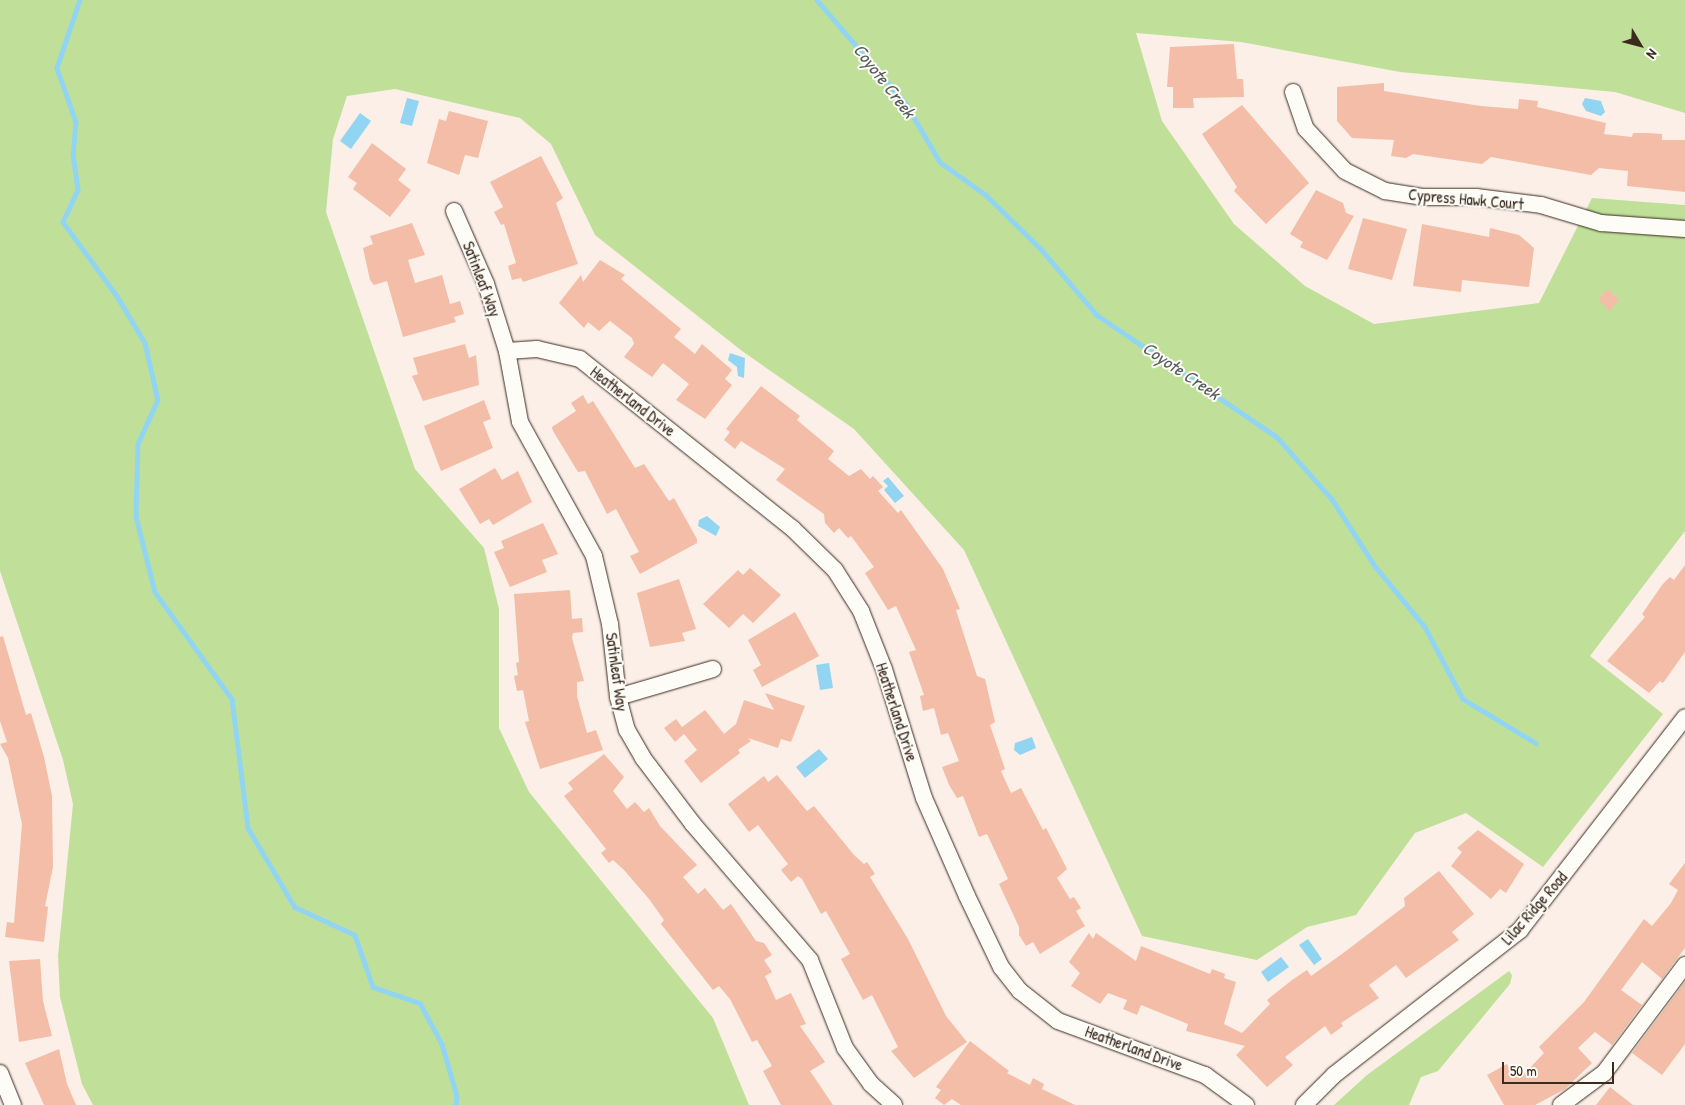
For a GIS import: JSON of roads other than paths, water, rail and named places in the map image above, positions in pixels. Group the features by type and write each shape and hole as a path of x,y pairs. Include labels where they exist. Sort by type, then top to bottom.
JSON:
{"street":[{"name":"Cypress Hawk Court","path":"1293,92 1306,129 1345,171 1385,191 1476,197 1541,206 1600,223 1685,229"},
{"name":"Satinleaf Way","path":"454,211 486,284 507,351 520,422 594,556 610,624 618,697 628,730 643,758 693,824 810,960 844,1048 871,1084 894,1105"},
{"name":"Heatherland Drive","path":"507,351 545,350 580,359 792,528 835,570 861,611 884,669 924,798 967,896 1001,967 1020,991 1058,1021 1205,1075 1246,1105"},
{"path":"618,697 713,669"},
{"name":"Lilac Ridge Road","path":"1304,1105 1334,1075 1520,930 1685,717"},
{"path":"1561,1105 1604,1073 1685,965"},
{"path":"0,1073 13,1105"}],"water":[{"path":"407,98 419,101 412,126 400,123"},
{"path":"1585,98 1601,101 1605,112 1601,116 1586,111 1582,104"},
{"path":"360,113 371,121 351,149 340,141"},
{"path":"730,353 745,358 744,378 738,376 737,367 728,360"},
{"path":"888,477 904,496 895,503 884,490 888,486 883,481"},
{"path":"707,516 720,527 716,536 698,526 699,520"},
{"path":"829,663 833,688 820,690 816,665"},
{"path":"1032,737 1036,748 1020,755 1014,750 1015,743"},
{"path":"819,749 828,759 805,778 796,767"},
{"path":"1308,939 1322,959 1314,965 1299,945"},
{"path":"1281,957 1289,967 1268,982 1261,972"}],"waterway":[{"path":"80,0 57,68 76,122 73,154 78,190 63,222 117,296 145,343 158,400 138,444 136,516 155,592 232,699 248,828 295,907 355,935 373,987 420,1003 442,1044 457,1096 456,1105"},
{"name":"Coyote Creek","path":"817,0 906,104 940,162 986,195 1041,249 1097,315 1276,436 1332,499 1375,566 1425,627 1463,699 1536,743"}]}
